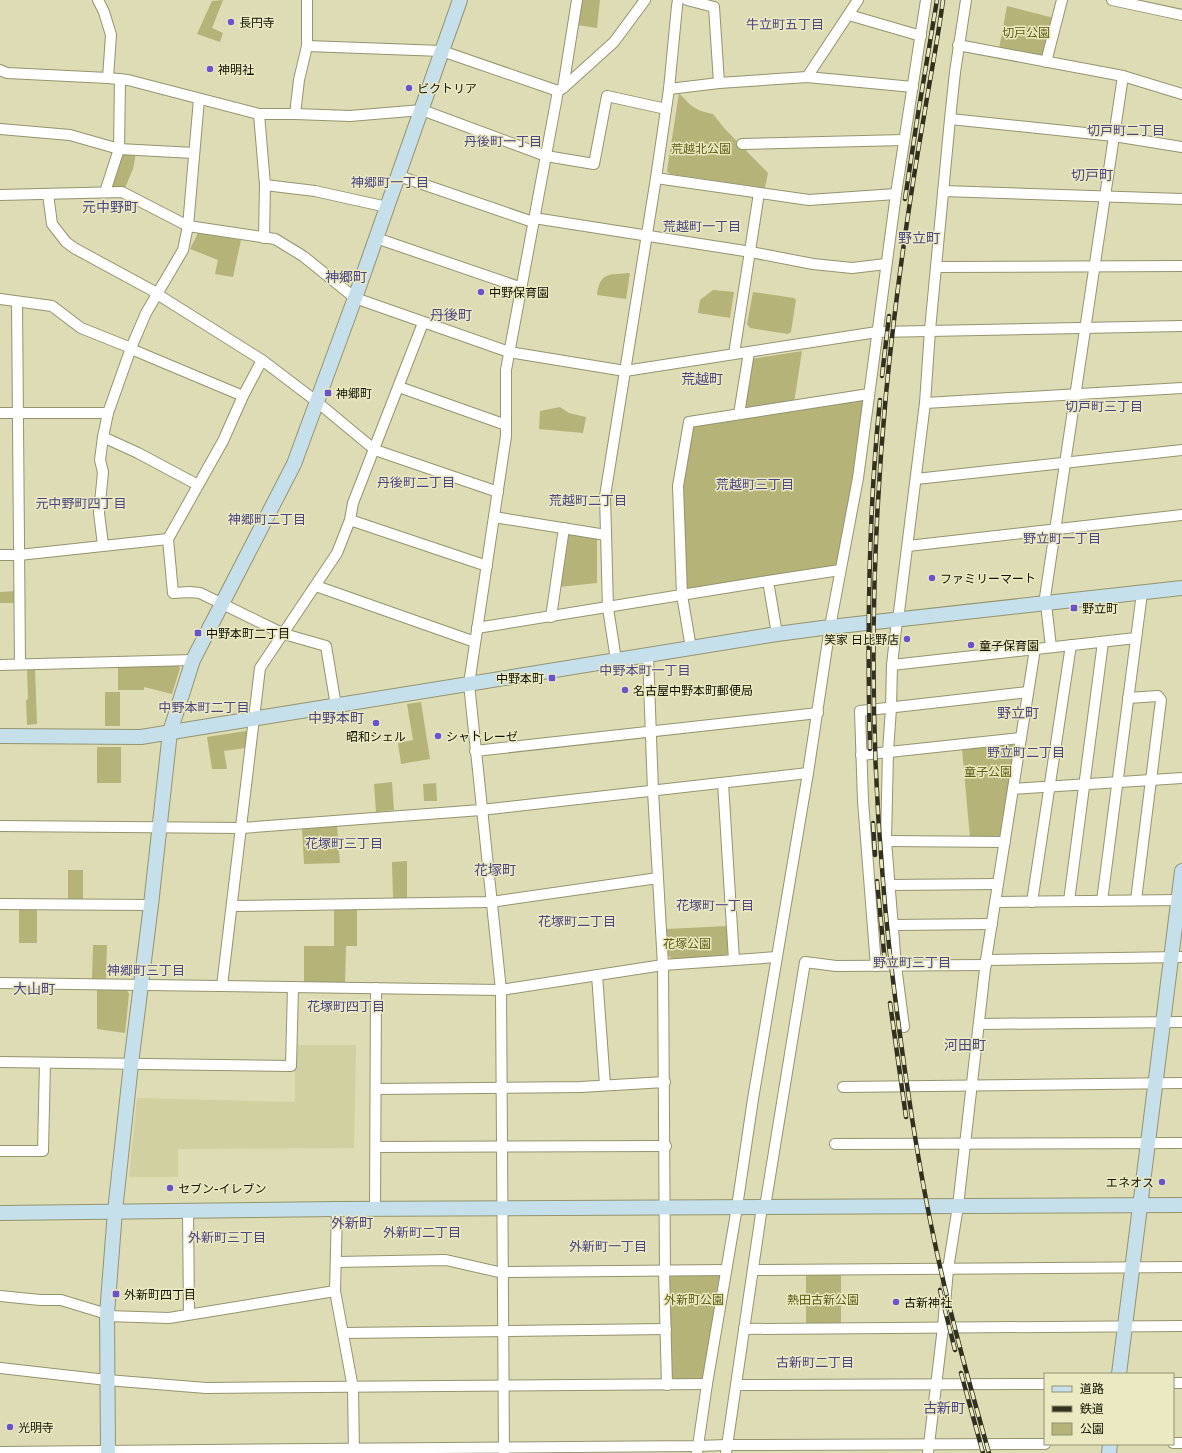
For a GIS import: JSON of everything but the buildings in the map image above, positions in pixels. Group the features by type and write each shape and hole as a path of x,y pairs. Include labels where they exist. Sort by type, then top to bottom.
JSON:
{"street":[{"path":"98,0 104,12 111,35 108,78"},
{"path":"295,114 299,80 307,46 307,0"},
{"path":"108,1452 107,1315 115,1212 170,732 193,660 294,464 355,298 460,0"},
{"path":"504,1450 501,990 469,684 506,436 506,370 546,156 561,90 577,0"},
{"path":"561,90 614,42 645,0"},
{"path":"616,660 608,608 605,496 656,178 669,89 678,0"},
{"path":"686,0 714,7 719,83"},
{"path":"807,77 858,0"},
{"path":"697,1450 737,1207 753,1099 818,713 830,627 858,478 886,264 926,0"},
{"path":"904,1027 896,966 886,841 892,665 925,403 930,330 950,119 958,45 966,0"},
{"path":"1046,62 1062,0"},
{"path":"1112,0 1137,3 1182,15"},
{"path":"849,15 921,36"},
{"path":"958,45 1123,76 1182,94"},
{"path":"307,46 442,51 561,90"},
{"path":"0,70 7,73 128,80 259,114 350,116 422,110 546,156 594,164 607,96 666,109"},
{"path":"1051,647 1045,604 1123,76"},
{"path":"669,89 719,83 807,77 913,87"},
{"path":"105,192 119,149 120,79"},
{"path":"103,546 99,513 103,472 100,460 108,413 131,349 146,313 183,250 188,226 199,99"},
{"path":"259,114 265,186 264,238"},
{"path":"950,119 1114,136 1182,147"},
{"path":"0,129 70,135 119,149 194,153"},
{"path":"742,144 904,140"},
{"path":"398,176 534,220 751,252 813,264 852,268 886,264"},
{"path":"656,178 809,200 896,194"},
{"path":"265,186 315,191 387,207"},
{"path":"943,191 1182,199"},
{"path":"0,195 122,192 188,226 275,239 303,256 355,298 424,323 509,352 625,372 877,332 1182,326"},
{"path":"734,354 759,193"},
{"path":"48,194 52,224 66,242 74,248 157,294 262,360 316,401 375,450 498,492"},
{"path":"376,238 522,288"},
{"path":"936,267 1182,266"},
{"path":"0,299 52,306 81,328 243,396"},
{"path":"17,302 20,664"},
{"path":"222,986 260,668 337,553 350,520 353,504 424,323"},
{"path":"739,414 749,352"},
{"path":"262,360 222,441 168,540 174,593 200,593 284,634 326,646 336,706"},
{"path":"399,387 506,425"},
{"path":"925,403 1182,388"},
{"path":"691,648 682,595 678,486 689,422 869,394"},
{"path":"0,414 108,413"},
{"path":"103,437 138,452 198,485"},
{"path":"916,478 1182,450"},
{"path":"908,546 1182,515"},
{"path":"494,517 606,535"},
{"path":"350,520 487,566"},
{"path":"551,617 564,528"},
{"path":"0,555 19,555 168,540"},
{"path":"477,628 840,570"},
{"path":"768,581 777,634"},
{"path":"316,586 475,642"},
{"path":"0,736 141,737 777,634 1182,588"},
{"path":"1102,901 1142,593"},
{"path":"892,665 1136,638"},
{"path":"1069,901 1103,642"},
{"path":"1032,902 1071,645"},
{"path":"928,1449 943,1327 948,1270 958,1206 986,963 1035,649"},
{"path":"648,655 663,964 666,1146 665,1270 667,1385"},
{"path":"0,665 193,660"},
{"path":"876,966 864,822 860,711 1028,692"},
{"path":"1128,698 1158,696 1161,700 1136,900"},
{"path":"475,751 818,713"},
{"path":"861,755 1021,738"},
{"path":"0,826 242,828 481,810 808,773"},
{"path":"1013,789 1182,778"},
{"path":"723,783 734,960"},
{"path":"886,841 1006,842"},
{"path":"1119,1373 1163,1022 1176,957 1182,871"},
{"path":"232,906 491,902 658,878"},
{"path":"890,885 998,884"},
{"path":"996,902 1180,900"},
{"path":"0,904 151,905"},
{"path":"893,925 992,924"},
{"path":"0,983 501,990 663,964 777,957"},
{"path":"726,1449 763,1207 805,962 836,966 896,966 1176,957"},
{"path":"597,975 605,1086"},
{"path":"0,1062 291,1066 293,987"},
{"path":"376,988 376,1209"},
{"path":"979,1024 1182,1022"},
{"path":"0,1151 43,1151 45,1062"},
{"path":"376,1089 605,1086 665,1082"},
{"path":"843,1086 1182,1083"},
{"path":"835,1144 1182,1143"},
{"path":"376,1147 666,1146"},
{"path":"0,1213 376,1209 1182,1205"},
{"path":"337,1210 335,1291 353,1388 354,1451"},
{"path":"188,1211 189,1314"},
{"path":"336,1262 446,1260 503,1272 726,1270"},
{"path":"753,1270 948,1270 1182,1267"},
{"path":"0,1296 40,1300 61,1300 107,1315 169,1318 335,1291"},
{"path":"744,1329 1182,1326"},
{"path":"343,1333 666,1329"},
{"path":"0,1368 107,1380 206,1388 707,1384"},
{"path":"736,1385 1044,1384"},
{"path":"0,1452 928,1449 1044,1444"}],"shaded area":[{"path":"295,1045 356,1045 354,1148 178,1149 178,1177 129,1177 137,1098 295,1102"}],"green space":[{"path":"223,0 212,28 223,33 220,42 197,34 212,1"},
{"path":"580,0 600,0 597,28 577,25"},
{"name":"切戸公園","path":"1007,6 1054,18 1043,57 999,49"},
{"name":"荒越北公園","path":"679,93 694,107 713,114 725,129 768,173 765,188 670,174 667,171"},
{"path":"123,153 136,153 133,169 125,188 113,187 111,184"},
{"path":"198,233 241,240 233,277 215,274 218,260 190,249"},
{"path":"630,273 626,299 597,295 598,287 603,278 612,275"},
{"path":"713,290 734,292 730,318 698,313 700,300"},
{"path":"753,292 794,298 796,300 791,332 788,334 750,328 747,324"},
{"path":"802,351 794,403 747,410 743,404 751,359"},
{"path":"864,399 855,469 838,565 834,568 685,589 682,487 692,427 696,424"},
{"path":"560,407 569,413 586,417 583,433 539,429 540,411"},
{"path":"571,532 593,536 597,539 597,583 559,587 566,535"},
{"path":"17,591 17,603 0,603 0,592"},
{"path":"177,665 180,668 172,694 144,687 144,690 118,690 118,667"},
{"path":"27,669 35,669 37,724 27,725 26,700 28,699"},
{"path":"105,692 120,692 120,726 105,726"},
{"path":"421,702 430,759 401,764 398,743 413,740 407,704"},
{"path":"246,731 248,734 246,748 224,751 227,769 212,769 207,737"},
{"name":"童子公園","path":"1012,743 1015,748 1002,833 999,838 970,838 962,749"},
{"path":"97,747 121,747 121,783 97,783"},
{"path":"392,782 394,810 376,812 374,784"},
{"path":"436,783 437,801 424,801 423,784"},
{"path":"337,826 340,863 304,864 302,829"},
{"path":"407,861 407,898 393,898 392,862"},
{"path":"68,870 83,870 83,901 68,901"},
{"path":"334,908 357,908 357,946 346,946 345,983 304,982 304,946 334,946"},
{"path":"19,910 37,910 37,943 19,943"},
{"name":"花塚公園","path":"727,926 729,952 726,955 672,959 668,955 667,929"},
{"path":"93,945 107,945 106,980 92,980"},
{"path":"97,990 127,990 129,994 125,1033 97,1029"},
{"name":"外新町公園","path":"671,1274 717,1274 720,1276 705,1378 701,1380 677,1380 672,1377 669,1276"},
{"name":"熱田古新公園","path":"806,1274 841,1274 841,1324 806,1324"}],"railway":[{"path":"905,199 937,0"},
{"path":"943,0 907,220 893,324 886,394 877,515 875,576 875,760 878,820 887,929 898,1024 908,1092 922,1176 946,1293 989,1453"},
{"path":"882,376 889,316"},
{"path":"870,749 869,574 873,487 880,400"},
{"path":"873,823 875,855"},
{"path":"877,881 885,963"},
{"path":"890,1003 906,1117"},
{"path":"940,1290 955,1350"},
{"path":"961,1373 983,1453"}],"place":[{"name":"長円寺","path":"231,22"},
{"name":"神明社","path":"210,69"},
{"name":"ビクトリア","path":"409,88"},
{"name":"中野保育園","path":"481,292"},
{"name":"神郷町","path":"328,393"},
{"name":"ファミリーマート","path":"932,578"},
{"name":"野立町","path":"1074,608"},
{"name":"中野本町二丁目","path":"198,633"},
{"name":"笑家 日比野店","path":"907,639"},
{"name":"童子保育園","path":"971,645"},
{"name":"中野本町","path":"552,678"},
{"name":"名古屋中野本町郵便局","path":"625,690"},
{"name":"昭和シェル","path":"376,723"},
{"name":"シャトレーゼ","path":"438,736"},
{"name":"エネオス","path":"1162,1182"},
{"name":"セブン-イレブン","path":"170,1188"},
{"name":"外新町四丁目","path":"116,1294"},
{"name":"古新神社","path":"896,1302"},
{"name":"光明寺","path":"10,1427"}],"district":[{"name":"牛立町五丁目","path":"785,24"},
{"name":"切戸町二丁目","path":"1126,130"},
{"name":"丹後町一丁目","path":"503,141"},
{"name":"切戸町","path":"1092,174"},
{"name":"神郷町一丁目","path":"390,182"},
{"name":"元中野町","path":"110,206"},
{"name":"荒越町一丁目","path":"702,226"},
{"name":"野立町","path":"919,237"},
{"name":"神郷町","path":"346,276"},
{"name":"丹後町","path":"451,314"},
{"name":"荒越町","path":"702,378"},
{"name":"切戸町三丁目","path":"1104,406"},
{"name":"丹後町二丁目","path":"416,482"},
{"name":"荒越町三丁目","path":"755,484"},
{"name":"荒越町二丁目","path":"588,500"},
{"name":"元中野町四丁目","path":"81,503"},
{"name":"神郷町二丁目","path":"267,519"},
{"name":"野立町一丁目","path":"1062,538"},
{"name":"中野本町一丁目","path":"645,670"},
{"name":"中野本町二丁目","path":"204,707"},
{"name":"野立町","path":"1018,712"},
{"name":"中野本町","path":"336,717"},
{"name":"野立町二丁目","path":"1026,752"},
{"name":"花塚町三丁目","path":"344,843"},
{"name":"花塚町","path":"495,869"},
{"name":"花塚町一丁目","path":"715,905"},
{"name":"花塚町二丁目","path":"577,921"},
{"name":"野立町三丁目","path":"912,962"},
{"name":"神郷町三丁目","path":"146,970"},
{"name":"大山町","path":"34,988"},
{"name":"花塚町四丁目","path":"346,1006"},
{"name":"河田町","path":"965,1044"},
{"name":"外新町","path":"352,1222"},
{"name":"外新町二丁目","path":"422,1232"},
{"name":"外新町三丁目","path":"227,1237"},
{"name":"外新町一丁目","path":"608,1246"},
{"name":"古新町二丁目","path":"815,1362"},
{"name":"古新町","path":"944,1407"}]}
